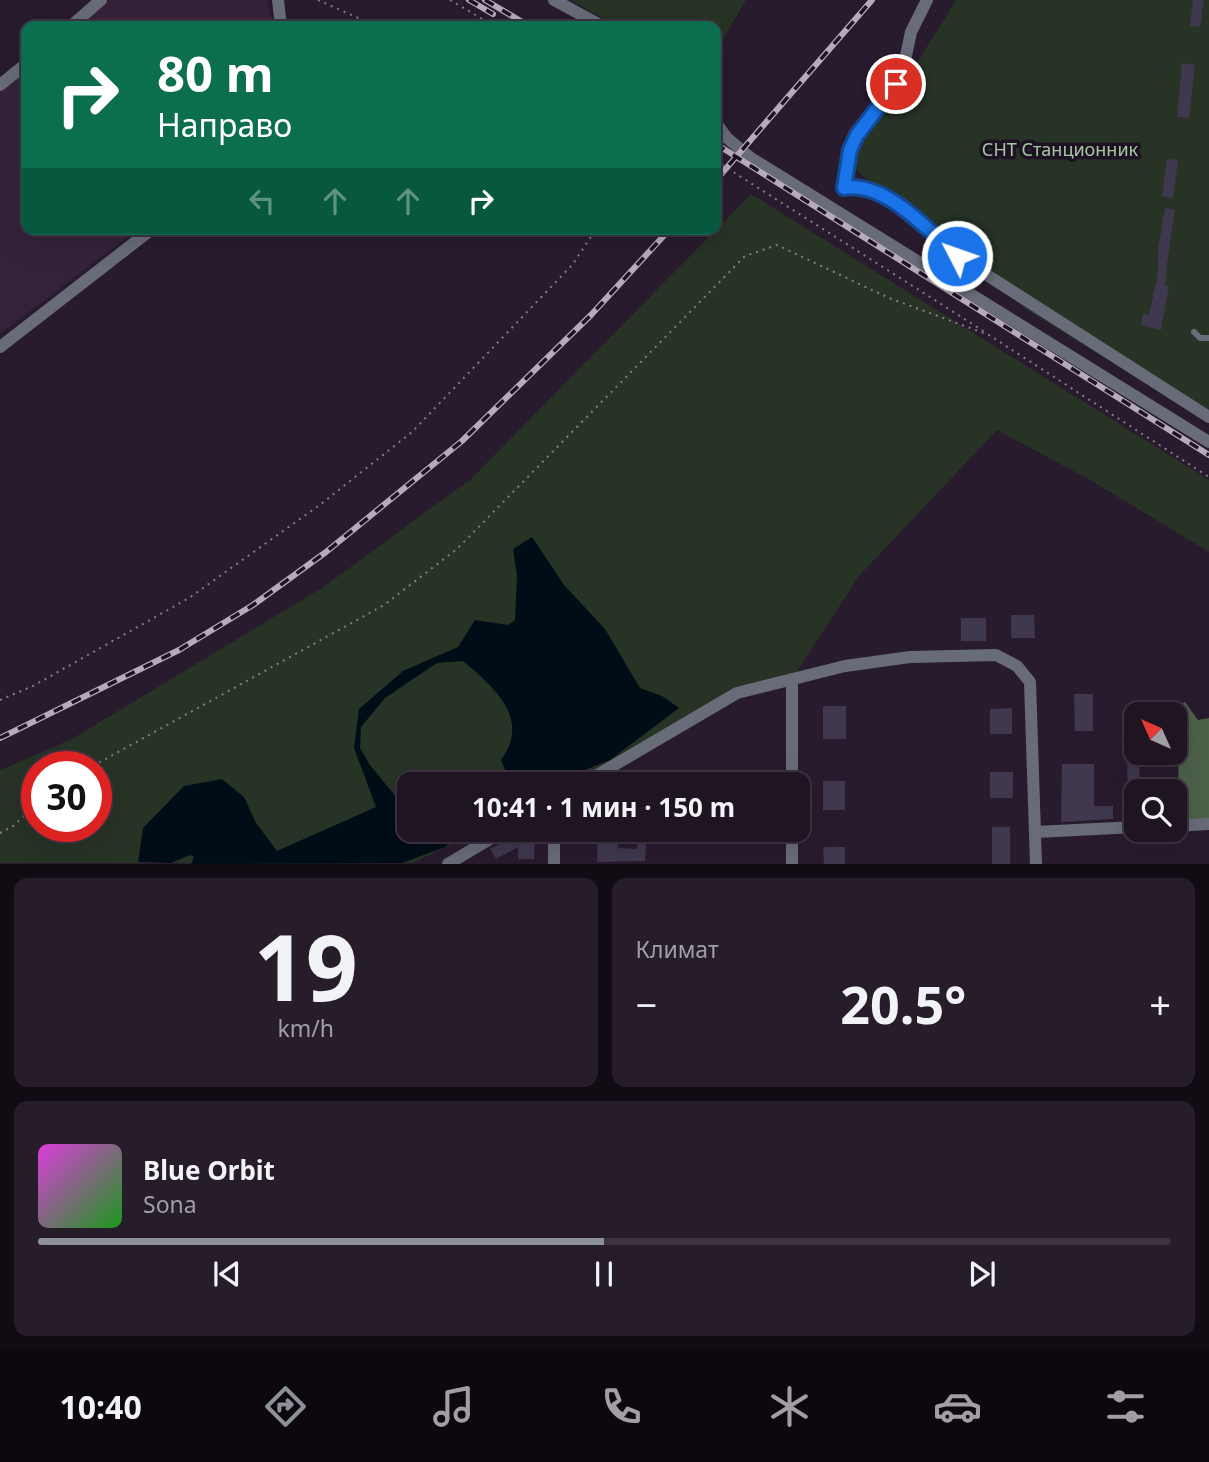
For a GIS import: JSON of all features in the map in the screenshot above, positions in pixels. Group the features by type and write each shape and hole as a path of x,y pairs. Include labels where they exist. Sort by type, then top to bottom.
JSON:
{"street":[{"path":"77,21 101,0"},
{"path":"278,0 280,21"},
{"path":"554,0 593,21"},
{"path":"828,203 844,188 850,150 857,135 902,75 911,32 927,0"},
{"path":"0,85 21,68"},
{"path":"721,130 751,158 828,203 1209,442"},
{"path":"844,188 867,188 894,204 968,263 1209,417"},
{"path":"0,347 144,235"},
{"path":"602,772 737,693 845,666 910,657 996,654 1017,666 1030,682 1036,863"},
{"path":"792,679 792,772"},
{"path":"1187,825 1209,824"},
{"path":"1036,832 1124,828"},
{"path":"448,863 484,842"},
{"path":"554,842 554,863"},
{"path":"792,842 792,863"}],"lane":[{"path":"1194,332 1200,338 1209,338"}],"path":[{"path":"318,0 365,21"},
{"path":"450,0 486,21"},
{"path":"721,163 1209,477"},
{"path":"0,700 33,686 188,598 321,504 412,432 529,313 573,264 592,235"},
{"path":"112,755 384,605 457,549 745,256 777,245 889,298 989,335"},
{"path":"0,833 21,819"}],"shaded area":[{"path":"110,0 267,0 273,21 85,21"},
{"path":"21,74 21,235 130,235 0,334 0,91"},
{"path":"532,537 564,585 605,629 640,688 662,696 679,708 610,760 580,772 506,772 501,760 509,745 512,731 511,718 505,705 487,682 463,661 437,663 385,698 361,727 360,748 370,765 397,797 397,842 450,842 445,847 402,863 191,864 194,857 190,855 171,863 138,862 143,828 184,786 222,779 244,797 256,823 277,851 376,807 354,748 359,709 403,671 458,647 475,620 508,625 515,620 517,576 513,549"}],"green space":[{"path":"570,0 746,0 721,42 721,21 607,21"},
{"name":"СНТ Станционник","path":"956,0 1209,0 1209,423 1026,309 949,252 854,168 855,151 905,82"},
{"path":"751,194 1209,480 1209,552 1092,481 997,430 859,576 792,679 737,693 592,772 397,772 397,842 456,842 413,863 0,863 0,770 21,761 21,842 112,842 112,751 44,751 72,739 322,588 471,479 711,235 721,235 721,225"},
{"path":"1187,705 1198,720 1209,718 1209,819 1187,819 1187,779 1178,779 1178,765 1187,765"}],"building":[{"path":"1193,0 1204,0 1200,27 1190,26"},
{"path":"1182,63 1195,65 1189,118 1177,117"},
{"path":"1167,159 1178,160 1173,198 1162,196"},
{"path":"1165,208 1175,210 1165,285 1169,286 1161,330 1141,325 1143,314 1149,315 1158,274 1158,250"},
{"path":"1011,615 1034,615 1035,638 1011,638"},
{"path":"961,618 986,618 986,641 961,641"},
{"path":"1074,694 1093,694 1093,731 1075,731"},
{"path":"823,706 846,706 846,739 823,739"},
{"path":"1012,708 1012,734 990,734 990,709"},
{"path":"1062,764 1094,764 1094,806 1113,806 1113,819 1061,822"},
{"path":"1127,765 1139,765 1140,779 1128,779"},
{"path":"990,772 1013,772 1013,798 990,798"},
{"path":"823,781 845,781 845,810 823,810"},
{"path":"992,827 1010,827 1010,864 992,864"},
{"path":"503,842 535,842 534,859 518,859 518,847 496,859 490,849"},
{"path":"598,842 618,842 618,848 637,849 637,842 646,842 645,861 597,862"},
{"path":"823,847 845,847 845,864 824,864"}],"railway":[{"path":"469,0 493,14"},
{"path":"485,0 521,21"},
{"path":"721,174 872,0"},
{"path":"721,147 1209,455"},
{"path":"0,738 179,650 253,605 326,552 462,441 591,315 664,235"}],"route":[{"path":"896,84 881,100 857,135 850,150 844,188 867,188 894,204 957,256"}]}
